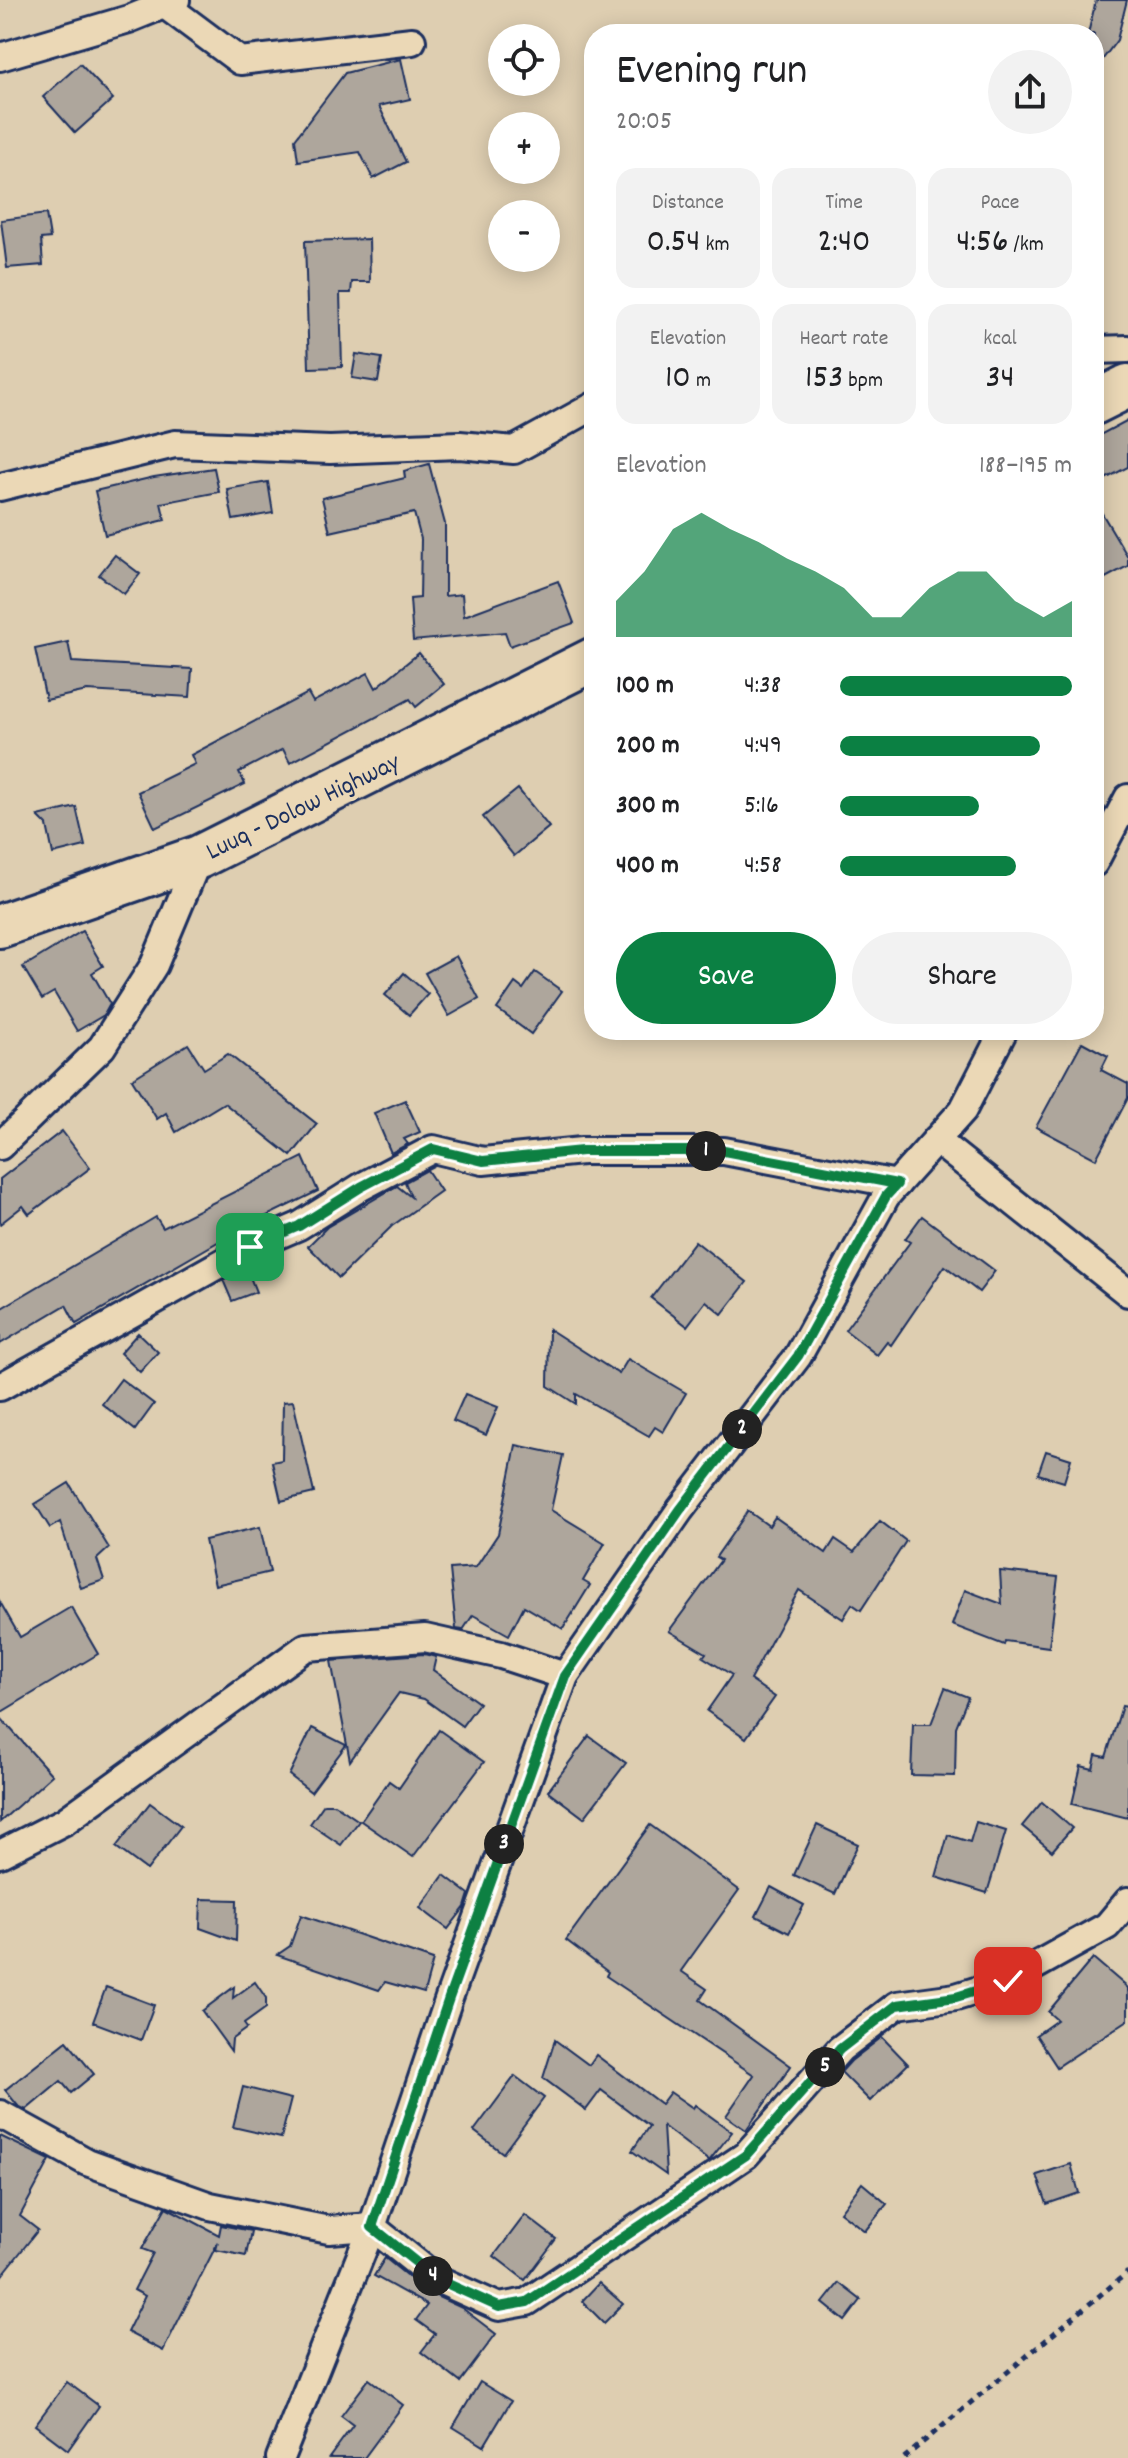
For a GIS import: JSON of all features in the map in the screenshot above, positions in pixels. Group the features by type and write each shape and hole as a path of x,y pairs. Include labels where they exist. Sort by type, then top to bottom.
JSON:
{"main road":[{"path":"1104,398 1128,386"},
{"name":"Luuq - Dolow Highway","path":"0,926 199,857 584,664"}],"street":[{"path":"0,57 170,3 240,61 412,41"},
{"path":"1104,350 1128,349"},
{"path":"0,487 175,444 330,450 460,445 514,450 584,412"},
{"path":"1104,844 1128,798"},
{"path":"0,1146 102,1047 154,965 199,857"},
{"path":"280,2458 372,2227 449,1998 565,1676 680,1510 798,1356 886,1196 963,1110 999,1040"},
{"path":"936,1140 1128,1293"},
{"path":"0,1387 250,1247 299,1226 361,1187 433,1149 483,1161 582,1151 724,1151 897,1184"},
{"path":"0,1854 65,1821 306,1647 425,1638 501,1655 565,1676"},
{"path":"0,2114 87,2162 210,2206 329,2230 372,2227 437,2279 499,2307 527,2302 746,2155 840,2049 897,2005 956,1997 1008,1981 1107,1926 1128,1901"}],"path":[{"path":"904,2458 1128,2272"}],"building":[{"path":"1096,0 1127,0 1117,40 1104,58 1104,24 1090,24"},
{"path":"401,59 410,99 379,106 406,162 373,179 360,152 298,161 295,139 345,73"},
{"path":"80,64 113,99 75,133 43,97"},
{"path":"46,214 50,238 41,239 43,265 7,268 1,220"},
{"path":"369,239 370,282 352,282 351,293 340,293 342,367 309,368 305,241"},
{"path":"356,354 382,358 378,382 352,378"},
{"path":"1128,420 1128,467 1104,480 1104,433"},
{"path":"429,464 445,524 445,596 462,594 464,616 558,581 574,623 510,646 505,632 413,641 410,599 420,598 421,539 414,513 330,532 322,498 405,478 404,471"},
{"path":"214,468 219,492 161,503 165,520 105,535 95,491 154,477"},
{"path":"268,482 273,513 233,520 227,489"},
{"path":"1104,517 1128,557 1128,566 1104,579"},
{"path":"115,555 140,574 124,594 99,575"},
{"path":"68,642 72,662 192,669 190,697 87,691 46,700 35,649"},
{"path":"419,653 444,684 416,707 410,699 290,763 283,749 239,772 245,784 155,828 138,792 195,764 191,755 308,693 313,702 368,673 376,688"},
{"path":"518,789 549,827 514,856 483,817"},
{"path":"76,807 85,846 53,854 47,825 38,816"},
{"path":"82,931 103,966 92,973 110,1004 104,1015 77,1031 54,992 42,999 23,967"},
{"path":"456,956 479,999 449,1016 425,973"},
{"path":"535,972 562,991 531,1034 497,1009 515,983 523,989"},
{"path":"404,973 428,994 409,1015 385,995"},
{"path":"1082,1042 1108,1056 1101,1070 1128,1084 1128,1098 1096,1159 1036,1127"},
{"path":"188,1044 204,1069 228,1054 317,1124 291,1156 224,1103 176,1132 166,1113 157,1119 132,1079"},
{"path":"405,1100 420,1132 404,1139 408,1144 391,1153 374,1113"},
{"path":"62,1131 90,1168 29,1214 23,1206 0,1224 0,1179"},
{"path":"303,1157 318,1191 234,1232 235,1237 217,1247 228,1236 76,1324 66,1305 0,1344 0,1309 156,1217 163,1228"},
{"path":"427,1170 441,1191 392,1226 339,1278 308,1246 327,1227 397,1186 411,1197 405,1182"},
{"path":"922,1216 995,1271 979,1292 945,1266 891,1345 887,1342 877,1355 845,1330 910,1242 905,1239"},
{"path":"695,1241 747,1282 722,1314 706,1301 687,1326 651,1298"},
{"path":"246,1267 256,1292 232,1301 223,1280"},
{"path":"549,1329 619,1374 628,1359 686,1393 663,1432 655,1427 649,1436 576,1394 576,1404 548,1386"},
{"path":"138,1333 158,1352 140,1372 120,1353"},
{"path":"121,1379 154,1404 135,1430 102,1404"},
{"path":"465,1394 498,1407 486,1435 453,1421"},
{"path":"293,1401 314,1493 281,1501 272,1462 282,1460 283,1402"},
{"path":"516,1445 563,1455 551,1510 605,1543 583,1581 590,1585 563,1629 524,1606 509,1635 473,1615 463,1630 456,1629 450,1569 476,1567 498,1534"},
{"path":"1046,1451 1071,1459 1064,1482 1038,1474"},
{"path":"69,1483 109,1548 97,1559 104,1580 81,1588 60,1522 50,1528 35,1504"},
{"path":"748,1511 769,1526 775,1517 826,1553 835,1539 854,1552 880,1521 906,1541 861,1610 852,1604 843,1619 799,1590 750,1680 775,1697 746,1738 707,1711 732,1675 703,1657 706,1653 669,1631 721,1560 716,1557"},
{"path":"260,1527 270,1572 215,1585 205,1540"},
{"path":"1000,1571 1058,1577 1049,1647 1005,1641 1004,1645 952,1625 965,1590 1002,1604"},
{"path":"0,1602 20,1637 71,1607 98,1654 0,1713"},
{"path":"424,1654 436,1657 433,1670 479,1703 462,1726 424,1699 399,1693 350,1761 331,1661"},
{"path":"945,1688 968,1697 956,1727 955,1776 911,1775 913,1724 931,1724"},
{"path":"1122,1706 1128,1707 1128,1818 1072,1804 1081,1766 1093,1769 1096,1755 1106,1757"},
{"path":"0,1717 52,1775 0,1822"},
{"path":"312,1728 346,1745 311,1792 289,1775"},
{"path":"439,1730 484,1762 413,1857 361,1821 389,1781 399,1788"},
{"path":"589,1736 626,1763 584,1818 548,1791"},
{"path":"1042,1802 1072,1828 1052,1851 1022,1826"},
{"path":"150,1803 181,1826 147,1870 116,1847"},
{"path":"324,1804 334,1804 359,1821 341,1845 310,1824"},
{"path":"976,1822 1006,1831 987,1893 936,1877 948,1835 970,1842"},
{"path":"650,1825 739,1890 681,1971 707,1989 700,2000 791,2066 746,2130 726,2116 754,2075 606,1976 608,1972 566,1940"},
{"path":"817,1825 858,1844 835,1894 794,1875"},
{"path":"444,1875 469,1894 465,1907 448,1929 420,1908"},
{"path":"771,1887 804,1905 789,1933 756,1916"},
{"path":"201,1899 237,1900 236,1941 200,1928"},
{"path":"301,1915 433,1960 424,1993 385,1982 379,1990 277,1955 290,1946"},
{"path":"1093,1958 1128,1988 1128,2020 1057,2067 1036,2035 1057,2020 1048,2012"},
{"path":"255,1982 266,1998 266,2008 244,2024 247,2028 232,2039 231,2051 202,2011 234,1987 233,1998"},
{"path":"106,1987 154,2005 141,2040 93,2022"},
{"path":"882,2037 908,2064 870,2101 841,2072"},
{"path":"555,2040 589,2065 596,2055 661,2104 670,2092 693,2108 695,2105 732,2132 709,2161 663,2126 666,2175 632,2151 649,2126 601,2090 586,2110 543,2078"},
{"path":"67,2041 94,2074 71,2093 61,2081 26,2110 18,2106 5,2090"},
{"path":"515,2076 544,2098 503,2153 474,2131"},
{"path":"243,2087 291,2099 281,2138 233,2127"},
{"path":"0,2136 50,2160 20,2216 38,2230 0,2278"},
{"path":"1071,2164 1079,2193 1047,2204 1037,2175"},
{"path":"862,2183 887,2204 865,2231 840,2212"},
{"path":"166,2207 219,2235 221,2225 251,2231 246,2256 216,2250 218,2242 163,2351 127,2332 145,2296 134,2290 153,2253 142,2249"},
{"path":"525,2215 556,2239 525,2280 494,2256"},
{"path":"385,2258 427,2292 462,2308 496,2334 460,2382 421,2352 435,2334 416,2320 427,2305 374,2276"},
{"path":"599,2283 623,2304 604,2323 582,2301"},
{"path":"839,2283 861,2300 845,2321 823,2303"},
{"path":"369,2379 403,2405 364,2458 329,2458 353,2425 341,2416"},
{"path":"67,2382 99,2406 68,2450 35,2425"},
{"path":"480,2382 511,2401 484,2446 453,2427"}],"route":[{"path":"250,1247 299,1226 361,1187 433,1149 483,1161 582,1151 724,1151 897,1184 886,1196 798,1356 680,1510 565,1676 449,1998 372,2227 437,2279 499,2307 527,2302 746,2155 840,2049 897,2005 956,1997 1008,1981"}]}
